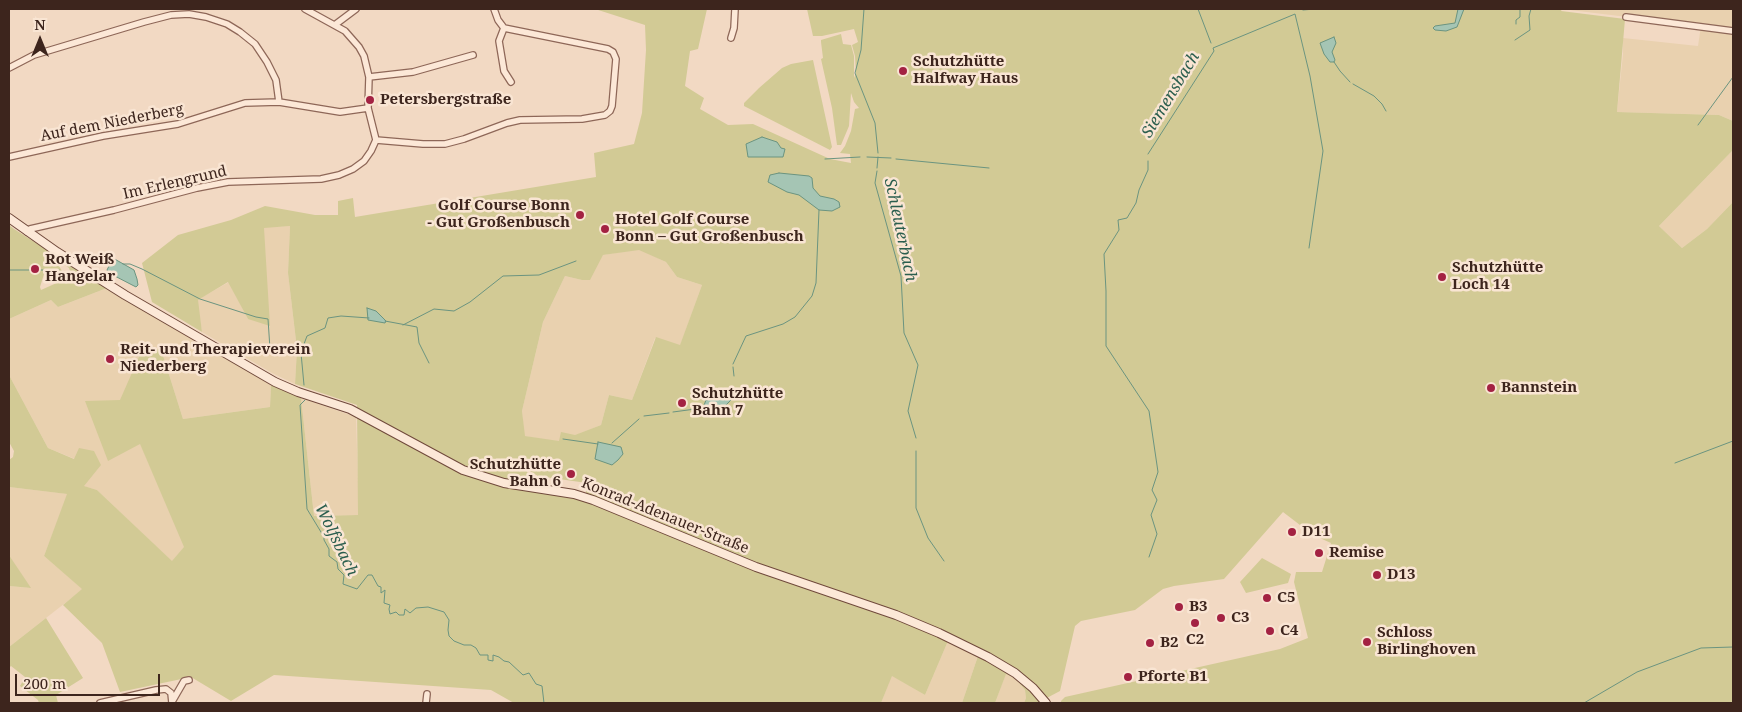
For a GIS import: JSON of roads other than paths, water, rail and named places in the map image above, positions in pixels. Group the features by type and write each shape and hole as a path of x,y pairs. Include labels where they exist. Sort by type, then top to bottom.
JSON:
{"street":[{"path":"304,9 336,24 346,31 364,56 369,77 368,108 376,140 416,144 445,144 520,120 582,119 605,115 610,111 616,59 614,52 608,48 504,28 498,20 494,9"},
{"path":"336,24 356,9"},
{"path":"730,38 734,28 735,9"},
{"path":"9,68 34,55 144,22 171,15 189,14 227,24 255,44 276,80 279,102"},
{"path":"1626,17 1733,31"},
{"path":"504,28 499,41 504,71 510,82"},
{"path":"369,77 413,72 473,54"},
{"name":"Auf dem Niederberg","path":"9,157 103,136 178,124 245,103 279,102 340,112 368,108"},
{"name":"Im Erlengrund","path":"27,232 30,229 228,182 321,178 339,174 353,169 364,161 369,156 376,140"},
{"name":"Konrad-Adenauer-Straße","path":"9,218 27,232 125,295 276,382 298,392 350,409 463,470 504,483 574,494 593,500 756,567 896,615 940,633 988,657 1015,673 1033,688 1046,703"},
{"path":"172,702 184,681 189,680"},
{"path":"100,703 166,689 171,693 172,702"},
{"path":"426,703 427,694"}],"waterway":[{"name":"Schleuterbach","path":"864,9 861,50 855,73 875,123 878,153"},
{"name":"Siemensbach","path":"1198,9 1211,43"},
{"path":"1303,10 1315,9"},
{"path":"1516,24 1516,20 1520,17 1520,9"},
{"path":"1515,40 1530,30 1529,16 1531,9"},
{"path":"1148,154 1214,51 1213,48 1295,14 1310,76 1323,151 1309,248"},
{"path":"1334,62 1350,82"},
{"path":"1698,125 1733,77"},
{"path":"1353,84 1374,96 1386,111"},
{"path":"825,159 860,157"},
{"name":"Schleuterbach","path":"867,157 891,158"},
{"name":"Schleuterbach","path":"877,168 878,157"},
{"path":"896,159 989,168"},
{"name":"Siemensbach","path":"1148,161 1148,170 1139,190 1136,203 1127,218 1118,220 1119,230 1104,254 1106,346 1149,411 1158,472 1152,490 1157,500 1151,515 1157,534 1149,557"},
{"name":"Schleuterbach","path":"877,171 875,183 901,276 904,333 918,365 908,411 916,438"},
{"path":"733,364 746,336 783,324 795,317 812,296 816,283 819,210"},
{"path":"403,325 434,309 454,311 470,302 503,276 539,275 576,261"},
{"name":"Wolfsbach","path":"123,264 130,264 142,269 200,299 268,319 270,349 301,353 304,385"},
{"name":"Wolfsbach","path":"9,270 59,270"},
{"path":"301,352 307,336 325,328 328,318 341,316 369,318"},
{"path":"385,321 417,327 419,343 429,363"},
{"path":"733,367 734,376"},
{"name":"Wolfsbach","path":"305,400 300,405 307,509 324,537 329,549 329,556 337,562 338,569 344,575 343,584 357,589 368,575 372,575 378,586 381,587 381,593 385,590 384,603 390,605 390,614 396,612 399,615 404,615 405,609 410,613 416,608 428,607 444,612 449,620 449,636 454,641 464,645 471,645 476,648 480,655 488,655 488,660 493,661 493,655 499,657 509,662 523,675 529,673 536,684 542,686 544,703"},
{"path":"673,412 703,408"},
{"path":"644,416 669,413"},
{"path":"612,443 639,419"},
{"path":"563,439 598,444"},
{"path":"1675,463 1733,441"},
{"name":"Schleuterbach","path":"916,451 916,508 928,538 944,561"},
{"path":"1584,703 1637,672 1701,648 1733,647"}],"place":[{"name":"Schutzhütte Halfway Haus","path":"903,71"},
{"name":"Petersbergstraße","path":"370,100"},
{"name":"Golf Course Bonn - Gut Großenbusch","path":"580,215"},
{"name":"Hotel Golf Course Bonn – Gut Großenbusch","path":"605,229"},
{"name":"Rot Weiß Hangelar","path":"35,269"},
{"name":"Schutzhütte Loch 14","path":"1442,277"},
{"name":"Reit- und Therapieverein Niederberg","path":"110,359"},
{"name":"Bannstein","path":"1491,388"},
{"name":"Schutzhütte Bahn 7","path":"682,403"},
{"name":"Schutzhütte Bahn 6","path":"571,474"},
{"name":"D11","path":"1292,532"},
{"name":"Remise","path":"1319,553"},
{"name":"D13","path":"1377,575"},
{"name":"C5","path":"1267,598"},
{"name":"B3","path":"1179,607"},
{"name":"C3","path":"1221,618"},
{"name":"C2","path":"1195,623"},
{"name":"C4","path":"1270,631"},
{"name":"Schloss Birlinghoven","path":"1367,642"},
{"name":"B2","path":"1150,643"},
{"name":"Pforte B1","path":"1128,677"}]}
